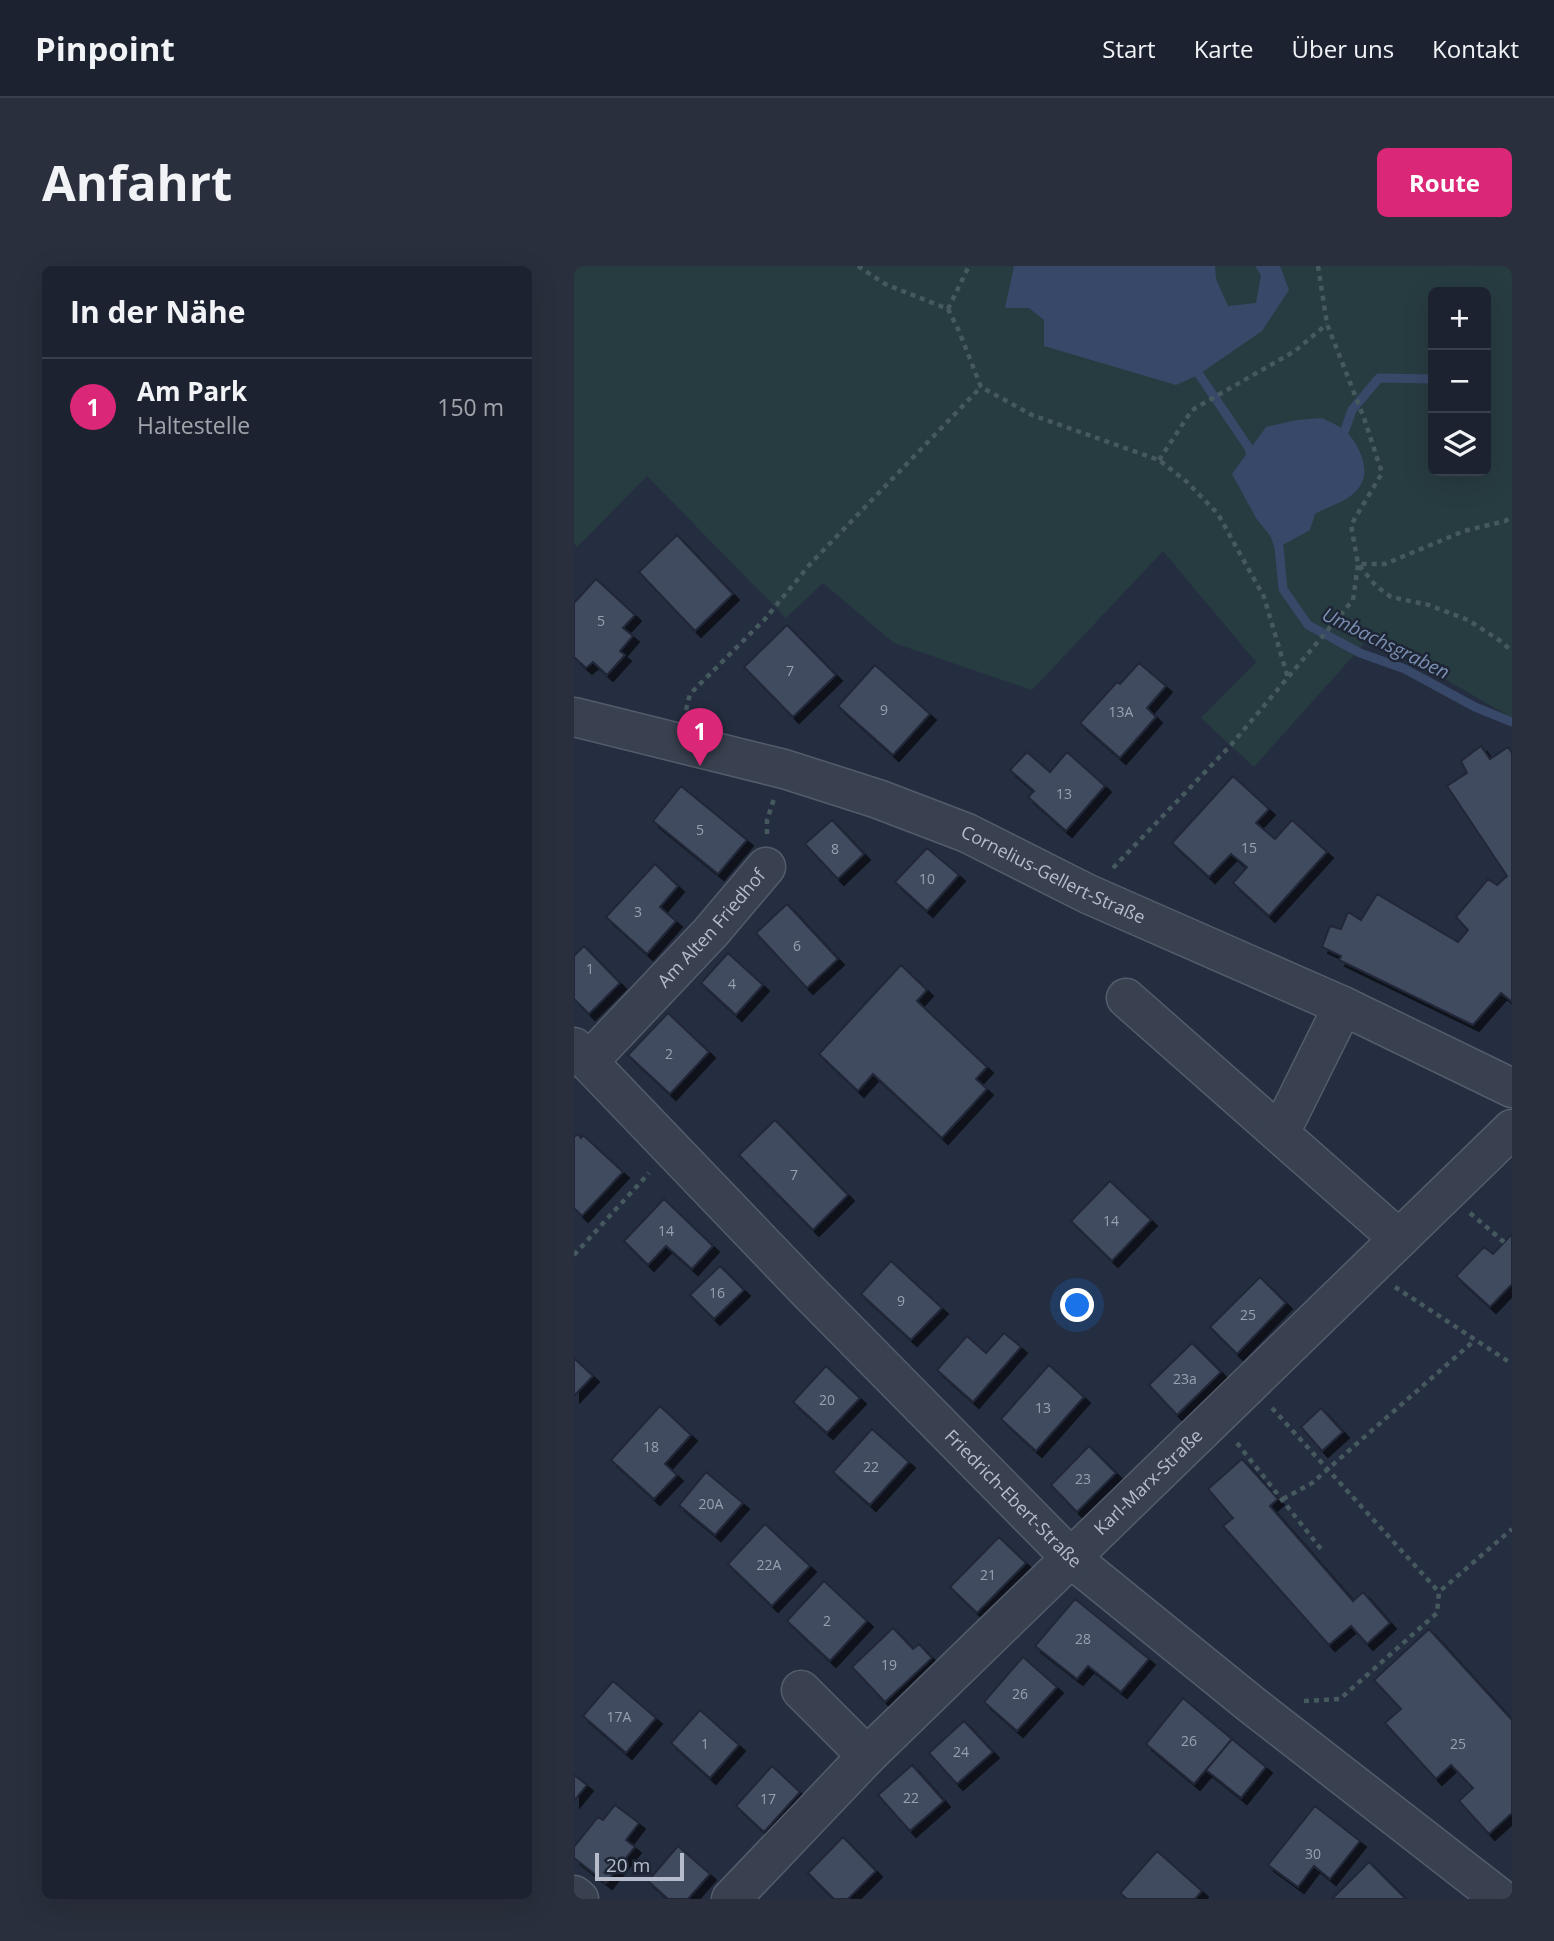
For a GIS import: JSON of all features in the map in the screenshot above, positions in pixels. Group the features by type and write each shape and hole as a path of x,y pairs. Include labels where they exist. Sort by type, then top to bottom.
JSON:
{"street":[{"name":"Cornelius-Gellert-Straße","path":"574,717 784,769 878,799 967,833 1088,894 1343,1006 1512,1088"},
{"name":"Am Alten Friedhof","path":"581,1055 711,932 766,867"},
{"path":"1126,998 1399,1239"},
{"path":"1276,1129 1288,1117 1343,1006"},
{"name":"Friedrich-Ebert-Straße","path":"581,1055 808,1292 1072,1559 1252,1705 1501,1899"},
{"name":"Karl-Marx-Straße","path":"731,1899 867,1756 1512,1129"},
{"path":"801,1690 867,1756"},
{"path":"574,1895 579,1899"}],"path":[{"path":"858,266 885,284 948,309 981,387 1032,415 1159,460 1187,482 1218,514 1264,597 1288,678"},
{"path":"948,309 969,266"},
{"path":"1088,894 1231,745 1353,600 1358,564 1351,525 1382,473 1364,418 1327,324 1318,266"},
{"path":"1159,460 1192,410 1295,351 1327,324"},
{"path":"677,741 690,694 765,619 811,563 981,387"},
{"path":"1358,564 1385,565 1464,531 1512,517"},
{"path":"1358,564 1376,586 1391,597 1429,605 1468,620 1499,639 1512,652"},
{"name":"Am Alten Friedhof","path":"766,867 767,820 784,769"},
{"path":"574,1255 672,1149"},
{"path":"1447,1193 1504,1242"},
{"path":"1368,1270 1512,1364"},
{"path":"1283,1499 1312,1483 1475,1340"},
{"path":"1245,1390 1275,1410 1439,1592"},
{"path":"1216,1418 1321,1549"},
{"path":"1301,1701 1340,1699 1437,1613 1439,1592 1512,1529"}],"green space":[{"path":"574,266 1512,266 1512,718 1371,636 1254,767 1201,718 1256,662 1163,551 1032,690 894,643 823,583 786,618 647,476 577,547 574,543"}],"water":[{"path":"1014,266 1215,266 1216,279 1228,306 1256,303 1261,275 1255,266 1280,266 1289,290 1262,331 1198,375 1176,385 1044,346 1044,320 1029,308 1005,308"},
{"path":"1322,418 1346,431 1356,444 1363,460 1362,483 1348,498 1315,514 1310,530 1279,547 1256,518 1232,474 1266,427"}],"building":[{"path":"677,535 733,594 695,631 639,572"},
{"path":"596,579 635,615 623,628 633,636 620,651 625,655 607,675 593,662 586,668 574,657 574,603"},
{"path":"787,625 836,675 793,717 744,667"},
{"path":"1139,663 1166,686 1147,708 1156,717 1120,758 1080,723 1117,682 1120,684"},
{"path":"875,665 930,714 893,755 838,706"},
{"path":"1481,746 1490,759 1508,747 1512,753 1512,1002 1501,993 1473,1025 1339,960 1341,956 1322,947 1330,926 1341,929 1348,912 1361,920 1377,894 1458,942 1468,930 1456,917 1488,879 1497,885 1507,876 1447,786 1467,773 1461,761"},
{"path":"1027,752 1050,772 1067,752 1105,786 1066,831 1028,797 1034,791 1010,770"},
{"path":"1233,776 1269,809 1256,823 1275,839 1292,820 1327,852 1269,916 1233,883 1247,867 1231,854 1209,877 1172,843"},
{"path":"681,786 747,840 718,874 653,821"},
{"path":"832,820 864,854 838,879 805,844"},
{"path":"927,848 959,875 927,911 895,882"},
{"path":"655,864 678,886 660,907 676,921 647,954 606,917"},
{"path":"787,904 838,959 807,988 756,933"},
{"path":"584,946 620,983 589,1014 574,999 574,956"},
{"path":"728,953 763,985 736,1015 701,983"},
{"path":"901,965 927,990 917,1001 987,1067 976,1079 987,1089 942,1138 873,1074 858,1091 819,1054"},
{"path":"668,1013 709,1052 670,1094 628,1055"},
{"path":"775,1120 848,1195 813,1230 739,1155"},
{"path":"578,1134 581,1138 583,1135 623,1172 582,1216 574,1208 574,1137"},
{"path":"1110,1181 1151,1220 1112,1261 1071,1221"},
{"path":"664,1199 713,1246 692,1269 666,1246 648,1265 624,1241"},
{"path":"1512,1234 1512,1284 1490,1307 1456,1276 1484,1247 1493,1254"},
{"path":"891,1261 942,1308 911,1340 861,1294"},
{"path":"720,1266 744,1290 714,1319 690,1295"},
{"path":"1260,1277 1286,1303 1237,1354 1210,1327"},
{"path":"1004,1333 1021,1347 973,1402 937,1370 967,1336 986,1353"},
{"path":"1192,1343 1221,1372 1177,1415 1149,1385"},
{"path":"574,1358 593,1376 574,1396"},
{"path":"1049,1365 1084,1397 1036,1451 1001,1419"},
{"path":"826,1366 860,1398 827,1433 793,1402"},
{"path":"660,1406 691,1435 665,1464 677,1475 654,1499 611,1460"},
{"path":"1321,1408 1343,1432 1322,1451 1301,1427"},
{"path":"872,1429 909,1462 870,1505 833,1472"},
{"path":"1089,1446 1116,1473 1077,1512 1051,1485"},
{"path":"1242,1459 1278,1499 1270,1506 1353,1601 1363,1592 1390,1623 1367,1644 1351,1626 1329,1645 1223,1526 1233,1518 1208,1489"},
{"path":"706,1472 743,1503 715,1535 679,1505"},
{"path":"765,1524 810,1566 772,1606 728,1564"},
{"path":"999,1537 1026,1563 977,1613 950,1587"},
{"path":"824,1581 867,1621 830,1661 787,1621"},
{"path":"1075,1599 1149,1659 1121,1692 1088,1666 1077,1679 1035,1646"},
{"path":"893,1628 913,1649 919,1644 932,1658 885,1702 852,1667"},
{"path":"1429,1629 1512,1720 1512,1813 1489,1834 1459,1801 1473,1788 1451,1765 1436,1779 1385,1723 1401,1709 1374,1680"},
{"path":"1023,1657 1057,1687 1017,1731 984,1702"},
{"path":"613,1681 656,1718 626,1753 583,1716"},
{"path":"1183,1698 1232,1739 1194,1784 1146,1744"},
{"path":"700,1710 739,1745 710,1778 671,1743"},
{"path":"964,1721 993,1752 957,1784 929,1753"},
{"path":"1232,1739 1266,1767 1241,1798 1206,1770"},
{"path":"912,1765 944,1801 910,1831 878,1795"},
{"path":"772,1766 800,1792 764,1832 736,1806"},
{"path":"574,1775 587,1785 574,1801"},
{"path":"615,1805 639,1823 626,1840 635,1847 606,1883 574,1858 574,1847 598,1817 603,1820"},
{"path":"1315,1806 1360,1841 1330,1879 1314,1866 1298,1887 1268,1865"},
{"path":"843,1837 876,1871 848,1899 834,1899 808,1873"},
{"path":"678,1846 710,1874 688,1899 668,1899 648,1881"},
{"path":"1157,1851 1202,1891 1195,1899 1127,1899 1120,1893"},
{"path":"1369,1862 1406,1899 1332,1899"}],"waterway":[{"name":"Umbachsgraben","path":"1194,367 1249,448 1252,458"},
{"path":"1345,430 1352,410 1379,378 1428,379"},
{"name":"Umbachsgraben","path":"1275,535 1279,547 1283,589 1308,625 1360,653 1405,669 1475,707 1512,722"}],"place":[{"name":"Am Park","path":"700,766"}]}
